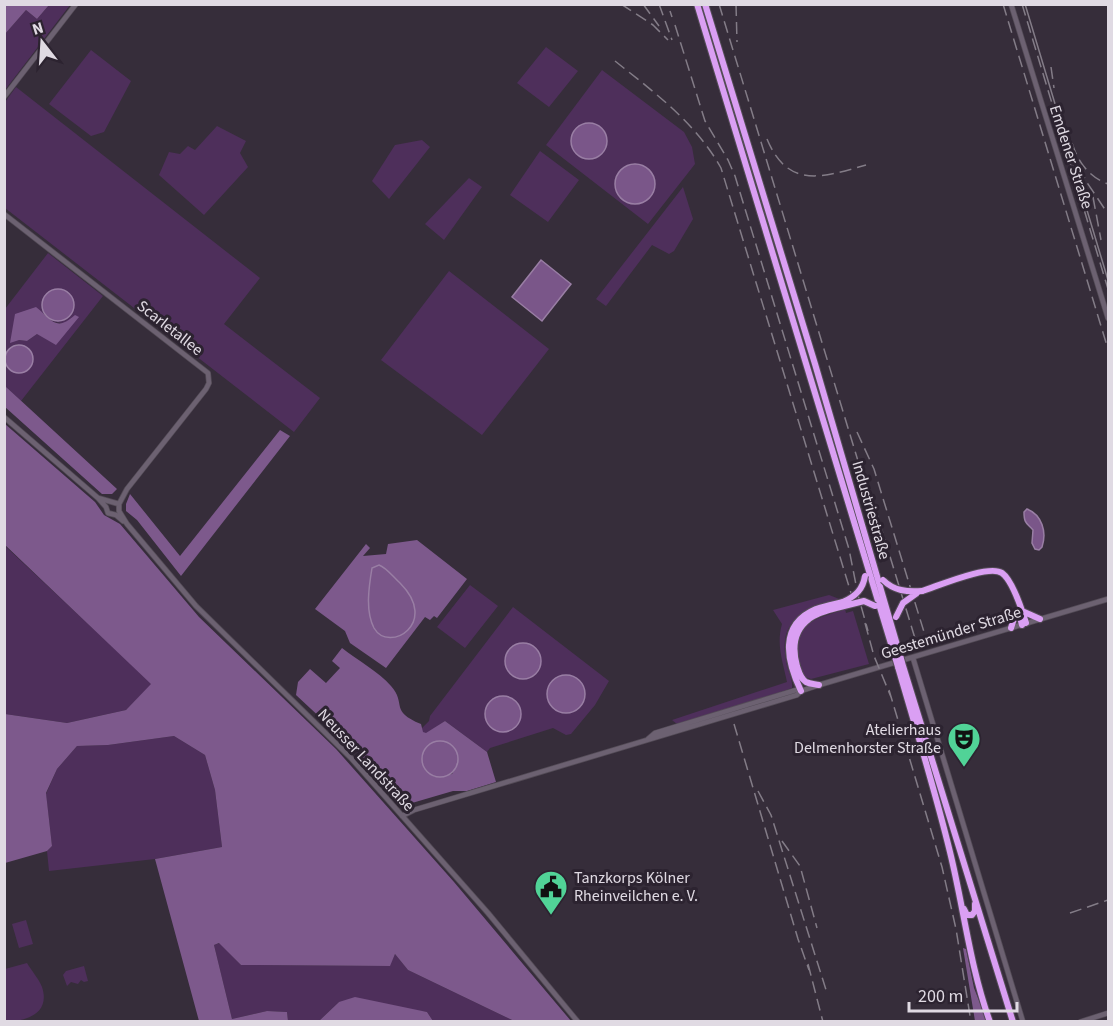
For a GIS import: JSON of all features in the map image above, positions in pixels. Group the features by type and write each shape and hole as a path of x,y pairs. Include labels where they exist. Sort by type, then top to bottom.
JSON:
{"highway":[{"name":"Industriestraße","path":"697,4 853,520 892,639"},
{"name":"Industriestraße","path":"705,4 819,375 897,656 1013,1022"},
{"path":"801,691 793,647 800,627 817,614 844,604 852,598 860,591 865,576 853,520"},
{"path":"867,546 883,580 903,591 922,591"},
{"path":"892,639 896,616 907,599 922,591 992,570 1001,573 1007,579 1024,624"},
{"path":"801,691 789,657 790,636 796,624 805,615 816,609 864,601 875,606 892,639"},
{"path":"1019,606 1040,619"},
{"path":"1011,628 1019,606"},
{"name":"Industriestraße","path":"901,667 939,807 960,896 973,965 990,1022"},
{"path":"800,676 805,681 819,685"},
{"path":"960,896 965,912 969,916 975,910 974,895"}],"street":[{"path":"4,97 76,4"},
{"name":"Emdener Straße","path":"1011,4 1108,318"},
{"name":"Scarletallee","path":"4,214 208,373 209,383 206,389 115,502"},
{"name":"Neusser Landstraße","path":"4,417 98,498 108,513 118,513 196,606 335,742 396,809 488,913 578,1022"},
{"name":"Neusser Landstraße","path":"98,498 115,502"},
{"path":"106,507 115,502 118,513"},
{"name":"Geestemünder Straße","path":"402,816 414,810 789,697 819,685 1108,599"},
{"path":"913,658 1022,1021"},
{"path":"396,809 414,810 411,826"},
{"path":"1080,1022 1108,1013"}],"shaded area":[{"path":"5,4 49,5 37,19 26,10 5,34"},
{"path":"49,5 70,5 5,90 5,34 26,10 37,19"},
{"path":"546,47 578,71 549,107 517,83"},
{"path":"91,50 131,81 104,132 91,136 49,104"},
{"path":"602,70 684,132 692,147 695,164 648,224 546,145"},
{"path":"16,87 260,278 224,324 320,398 294,432 5,208 5,102"},
{"path":"589,123 602,128 607,141 602,154 589,159 576,154 571,141 576,128"},
{"path":"217,126 246,141 240,153 248,167 204,215 159,175 169,152 180,154 188,146 195,150"},
{"path":"422,140 430,147 389,199 372,181 395,145"},
{"path":"540,151 579,180 548,222 510,195"},
{"path":"635,164 649,170 655,184 649,198 635,204 621,198 615,184 621,170"},
{"path":"469,178 482,187 444,240 425,224"},
{"path":"683,187 693,219 674,251 669,254 652,245 606,306 596,299"},
{"path":"48,253 103,296 21,401 5,386 5,309","holes":["54,290 67,293 74,305 63,320 57,321 47,316 43,310 46,296","44,313 48,318 59,323 66,323 37,334 27,341 19,340"]},
{"path":"541,260 571,284 542,321 512,297"},
{"path":"449,271 549,349 482,435 381,360"},
{"path":"58,289 69,294 74,305 69,316 58,321 47,316 42,305 47,294"},
{"path":"36,307 54,322 63,323 75,315 79,317 56,345 37,334 27,341 19,340 10,343 15,314"},
{"path":"19,345 29,349 33,359 29,369 19,373 9,369 5,359 9,349"},
{"path":"5,386 117,489 112,494 102,494 5,407"},
{"path":"5,424 95,502 104,515 120,524 199,617 336,749 454,882 571,1021 514,1021 408,970 395,954 390,966 241,965 219,943 214,945 232,1019 267,1011 287,1012 288,1021 199,1021 155,859 222,847 215,790 205,755 174,736 108,745 77,746 57,769 46,793 52,846 47,851 5,863 5,714 67,723 126,710 151,684 5,545"},
{"path":"280,430 290,436 181,576 137,520 126,511 130,494 180,556"},
{"path":"1027,509 1036,515 1042,525 1044,536 1042,547 1039,550 1035,549 1032,543 1033,530 1026,523 1024,512"},
{"path":"417,540 467,579 437,618 434,616 430,620 425,617 386,668 350,643 345,631 315,609 366,544 370,548 363,556 386,554 388,544"},
{"path":"4,545 152,684 126,710 67,723 5,714"},
{"path":"379,565 400,583 411,597 415,611 413,622 408,630 399,636 390,638 381,635 374,628 369,614 368,598 372,568"},
{"path":"470,585 498,606 465,648 437,627"},
{"path":"829,595 842,600 817,607 798,617 786,634 786,660 792,688 677,724 672,720 787,682 780,646 782,624 773,610"},
{"path":"513,607 609,681 595,705 571,734 566,735 553,728 490,748 487,752 445,721 426,734 422,732 430,716"},
{"path":"845,609 846,613 853,611 869,664 811,679 803,676 797,647 802,629 818,618"},
{"path":"523,643 536,648 541,661 536,674 523,679 510,674 505,661 510,648"},
{"path":"342,648 374,671 396,692 402,711 421,724 423,732 426,733 445,721 487,752 496,782 412,803 296,695 298,682 310,669 326,683 340,668 332,661","holes":["439,741 450,744 458,764 452,774 435,777 425,770"]},
{"path":"566,675 580,680 585,694 580,708 566,713 552,708 547,694 552,680"},
{"path":"503,696 516,701 521,714 516,727 503,732 490,727 485,714 490,701"},
{"path":"174,736 205,755 215,790 222,847 155,859 49,871 47,851 52,846 46,794 57,769 77,746 108,745"},
{"path":"440,741 453,746 458,759 453,772 440,777 427,772 422,759 427,746"},
{"path":"26,920 33,944 19,948 12,924"},
{"path":"220,943 241,965 389,966 395,954 408,970 514,1021 433,1021 427,1012 339,1002 319,1021 288,1021 287,1012 267,1011 232,1019 214,945"},
{"path":"963,948 966,949 974,988 987,1021 975,1021"},
{"path":"27,963 42,987 43,1004 40,1010 28,1018 5,1021 5,969"},
{"path":"84,966 88,981 81,980 78,984 71,982 67,986 63,975 66,971"},
{"path":"355,997 427,1012 433,1021 319,1021 339,1002"}],"tram line":[{"path":"1025,4 1108,280"}],"railway":[{"path":"621,4 653,25 668,40"},
{"path":"643,4 659,26"},
{"path":"659,4 672,40"},
{"path":"719,4 869,497"},
{"path":"736,4 737,42"},
{"path":"1003,4 1108,349"},
{"path":"1022,4 1108,289"},
{"path":"670,11 672,17"},
{"path":"675,25 705,121 735,176 849,549 868,631"},
{"path":"615,61 660,97 687,123 700,137 721,168 851,593"},
{"path":"1051,67 1054,88"},
{"path":"767,139 785,166 796,173 809,176 822,175 866,165"},
{"path":"1072,143 1085,168 1108,184"},
{"path":"1080,167 1086,181 1108,214"},
{"path":"1093,197 1101,240"},
{"path":"857,432 874,469 928,645"},
{"path":"869,488 918,648"},
{"path":"865,623 874,656 891,697"},
{"path":"889,690 942,867 956,929 971,1022"},
{"path":"734,724 809,970"},
{"path":"758,791 771,815 827,993"},
{"path":"782,841 800,866 817,928"},
{"path":"1070,913 1108,900"},
{"path":"808,964 823,1022"}],"place":[{"name":"Atelierhaus Delmenhorster Straße","path":"964,768"},
{"name":"Tanzkorps Kölner Rheinveilchen e. V.","path":"551,916"}]}
